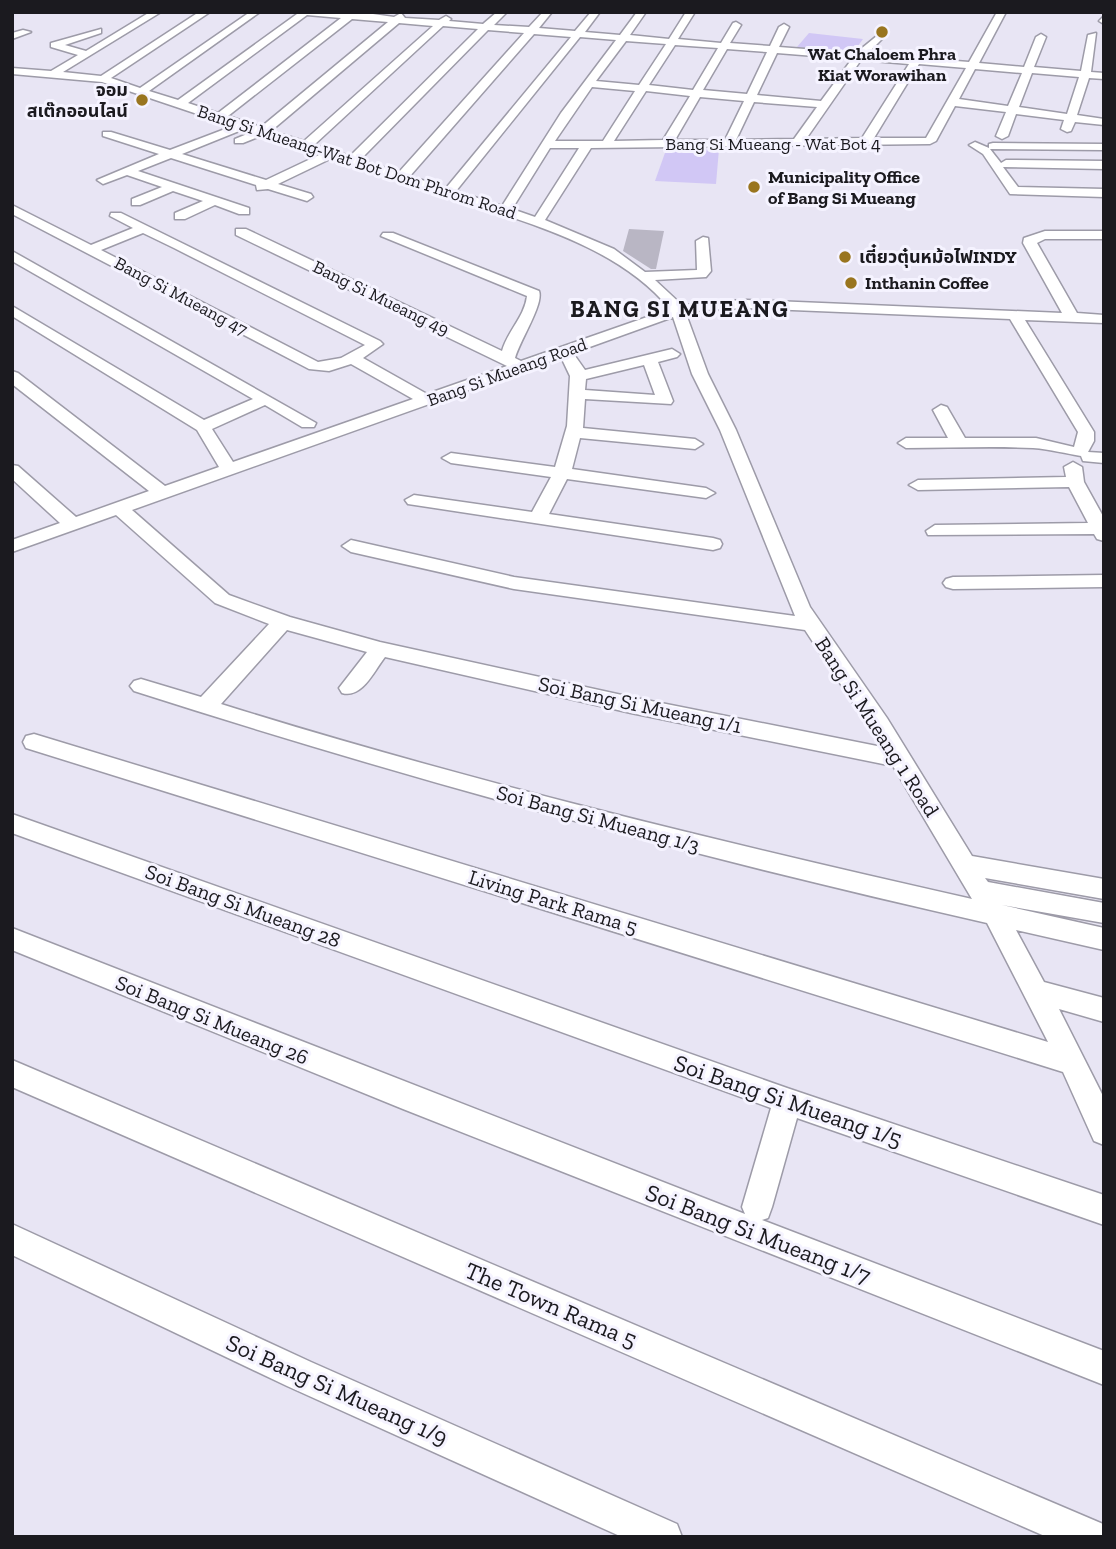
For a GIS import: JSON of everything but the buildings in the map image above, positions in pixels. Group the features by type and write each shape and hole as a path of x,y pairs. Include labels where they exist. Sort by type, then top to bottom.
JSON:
{"street":[{"path":"55,73 157,12"},
{"path":"103,79 206,12"},
{"path":"142,91 256,12"},
{"path":"299,12 352,14 396,20 1104,76"},
{"path":"239,141 264,131 406,12"},
{"path":"307,145 454,12"},
{"path":"352,161 503,12"},
{"path":"402,177 548,12"},
{"path":"449,192 596,12"},
{"path":"505,211 588,83 642,12"},
{"path":"606,145 691,12"},
{"name":"Bang Si Mueang - Wat Bot 4","path":"547,145 930,141 1002,12"},
{"path":"180,104 305,13"},
{"path":"220,117 352,14"},
{"path":"667,144 736,25"},
{"path":"729,143 783,27"},
{"path":"88,54 54,45 98,31"},
{"path":"12,36 26,32"},
{"path":"1065,135 1085,75 1093,35"},
{"path":"1002,135 1041,37"},
{"path":"797,143 859,57 878,38"},
{"path":"865,143 916,61"},
{"path":"1088,61 1104,62"},
{"name":"Bang Si Mueang-Wat Bot Dom Phrom Road","path":"12,71 103,79 538,222 609,252 642,276 679,311"},
{"path":"588,83 826,105"},
{"path":"953,102 1104,122"},
{"path":"103,180 245,125"},
{"path":"107,134 307,197"},
{"path":"538,222 587,145"},
{"path":"975,145 987,152 1014,191 1104,194"},
{"path":"993,146 1104,147"},
{"path":"1057,147 1085,185"},
{"path":"180,216 267,184 331,154"},
{"path":"1006,164 1104,165"},
{"path":"127,171 244,211"},
{"path":"1019,184 1104,185"},
{"path":"136,202 172,187"},
{"name":"Bang Si Mueang 47","path":"12,209 314,366 324,368 375,345"},
{"path":"116,216 374,342 375,345"},
{"path":"92,249 143,229"},
{"name":"Bang Si Mueang 49","path":"241,232 514,363"},
{"path":"1072,318 1032,248 1031,239 1036,236 1104,235"},
{"path":"388,236 534,294 533,304 513,339 514,363"},
{"path":"642,276 701,274 704,271 703,241"},
{"path":"12,255 308,423"},
{"name":"Bang Si Mueang Road","path":"12,546 427,400 514,363 564,351 679,311 730,303 1104,319"},
{"path":"12,310 203,427 229,470"},
{"name":"Bang Si Mueang 1 Road","path":"679,311 700,374 728,430 793,594 808,624 844,671 995,915 1101,1116"},
{"path":"935,531 1101,531 1081,460 1086,432 1015,315"},
{"path":"538,519 562,473 573,432 578,376 564,351"},
{"path":"578,376 672,354"},
{"path":"351,358 427,400"},
{"path":"576,394 665,401 650,360"},
{"path":"12,376 163,494"},
{"path":"203,427 267,399"},
{"path":"941,410 960,444"},
{"path":"573,432 695,444"},
{"path":"906,443 1036,443 1081,460"},
{"path":"452,458 706,493"},
{"path":"918,485 1081,460"},
{"path":"13,472 74,525"},
{"path":"414,500 713,544"},
{"name":"Soi Bang Si Mueang 1/1","path":"120,509 222,599 283,622 380,649 618,702 900,759"},
{"path":"351,546 514,583 808,624"},
{"path":"953,583 1104,581"},
{"path":"1048,583 1064,592 1104,597"},
{"path":"205,706 283,622"},
{"path":"350,688 380,649"},
{"name":"Soi Bang Si Mueang 1/3","path":"141,686 437,777 705,848 1104,939"},
{"name":"Living Park Rama 5","path":"34,742 1073,1062"},
{"name":"Soi Bang Si Mueang 28","path":"12,823 474,989"},
{"path":"963,864 1104,889"},
{"path":"980,891 1104,913"},
{"name":"Soi Bang Si Mueang 26","path":"12,939 413,1100"},
{"name":"Soi Bang Si Mueang 1/5","path":"474,989 1104,1210"},
{"path":"1036,991 1104,1010"},
{"name":"The Town Rama 5","path":"12,1073 1090,1537"},
{"name":"Soi Bang Si Mueang 1/7","path":"413,1100 1104,1368"},
{"path":"757,1207 787,1101"},
{"name":"Soi Bang Si Mueang 1/9","path":"12,1239 299,1374 664,1537"}],"shaded area":[{"path":"809,33 863,39 852,54 797,47"},
{"path":"719,149 716,184 655,181 666,150"}],"place":[{"name":"Wat Chaloem Phra Kiat Worawihan","path":"882,32"},
{"name":"จอม สเต๊กออนไลน์","path":"142,100"},
{"name":"Municipality Office of Bang Si Mueang","path":"754,187"},
{"name":"เตี๋ยวตุ๋นหม้อไฟINDY","path":"845,257"},
{"name":"Inthanin Coffee","path":"851,283"}],"district":[{"name":"BANG SI MUEANG","path":"680,309"}]}
